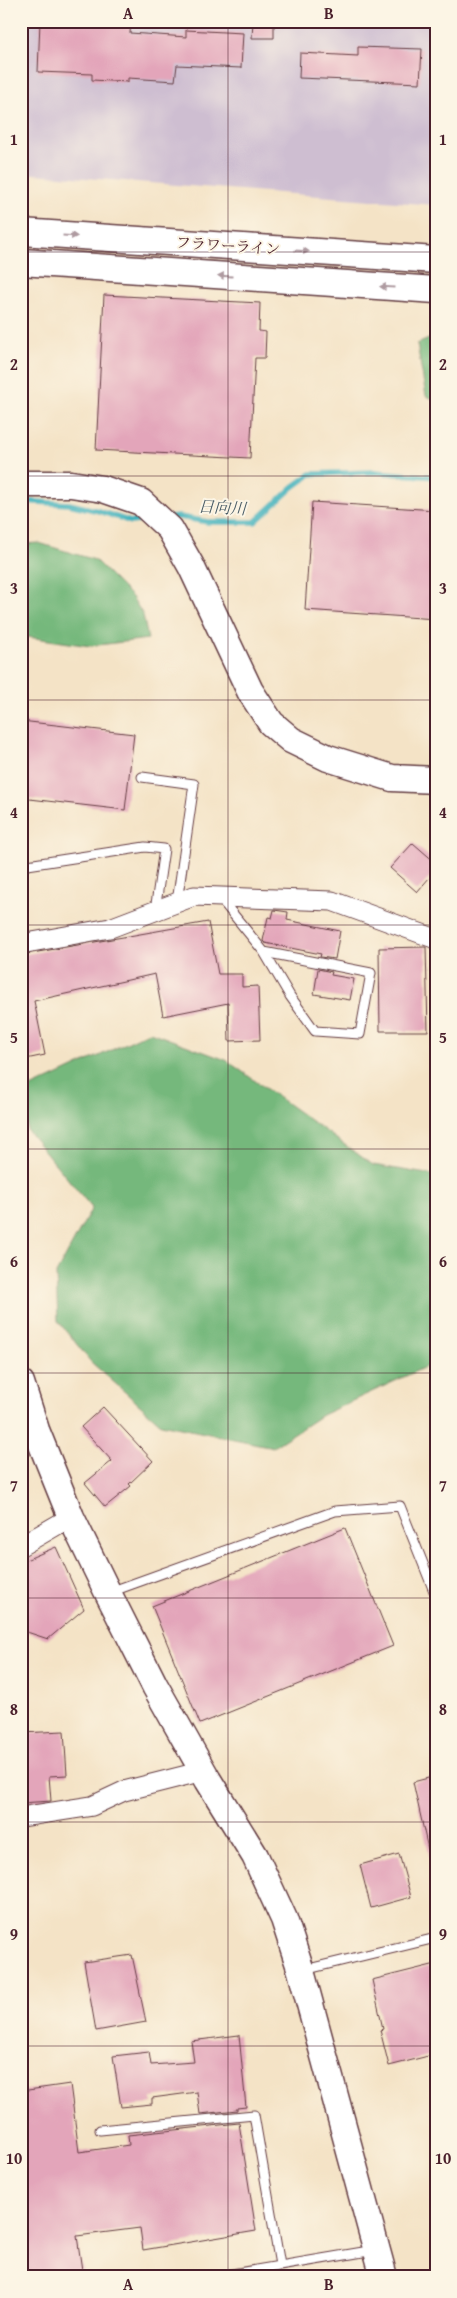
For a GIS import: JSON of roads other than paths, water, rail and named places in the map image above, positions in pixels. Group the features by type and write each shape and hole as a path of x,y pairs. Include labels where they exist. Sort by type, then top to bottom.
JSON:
{"street":[{"name":"フラワーライン","path":"21,232 436,260"},
{"name":"フラワーライン","path":"21,262 436,290"},
{"path":"21,484 71,484 103,490 141,502 170,529 191,566 250,691 271,723 292,740 328,758 392,778 436,780"},
{"path":"21,944 110,928 194,896 332,902 436,938"},
{"path":"21,1383 36,1430 72,1517 108,1593 155,1686 203,1771 255,1856 284,1919 302,1971 384,2277"},
{"path":"21,1546 72,1517"},
{"path":"21,1816 92,1806 124,1791 203,1771"}],"lane":[{"path":"142,777 194,784 177,902"},
{"path":"21,866 144,847 164,849 155,911"},
{"path":"219,896 264,952 290,996 315,1031 360,1034 371,973 264,952"},
{"path":"108,1593 335,1511 400,1506 434,1591"},
{"path":"302,1971 436,1938"},
{"path":"100,2130 254,2115 280,2265"},
{"path":"214,2277 378,2250"}],"waterway":[{"name":"日向川","path":"170,518 179,517 208,522 255,522 293,487 311,474 375,472 436,477"},
{"name":"日向川","path":"21,501 69,504 99,511 131,522 148,520"}]}
